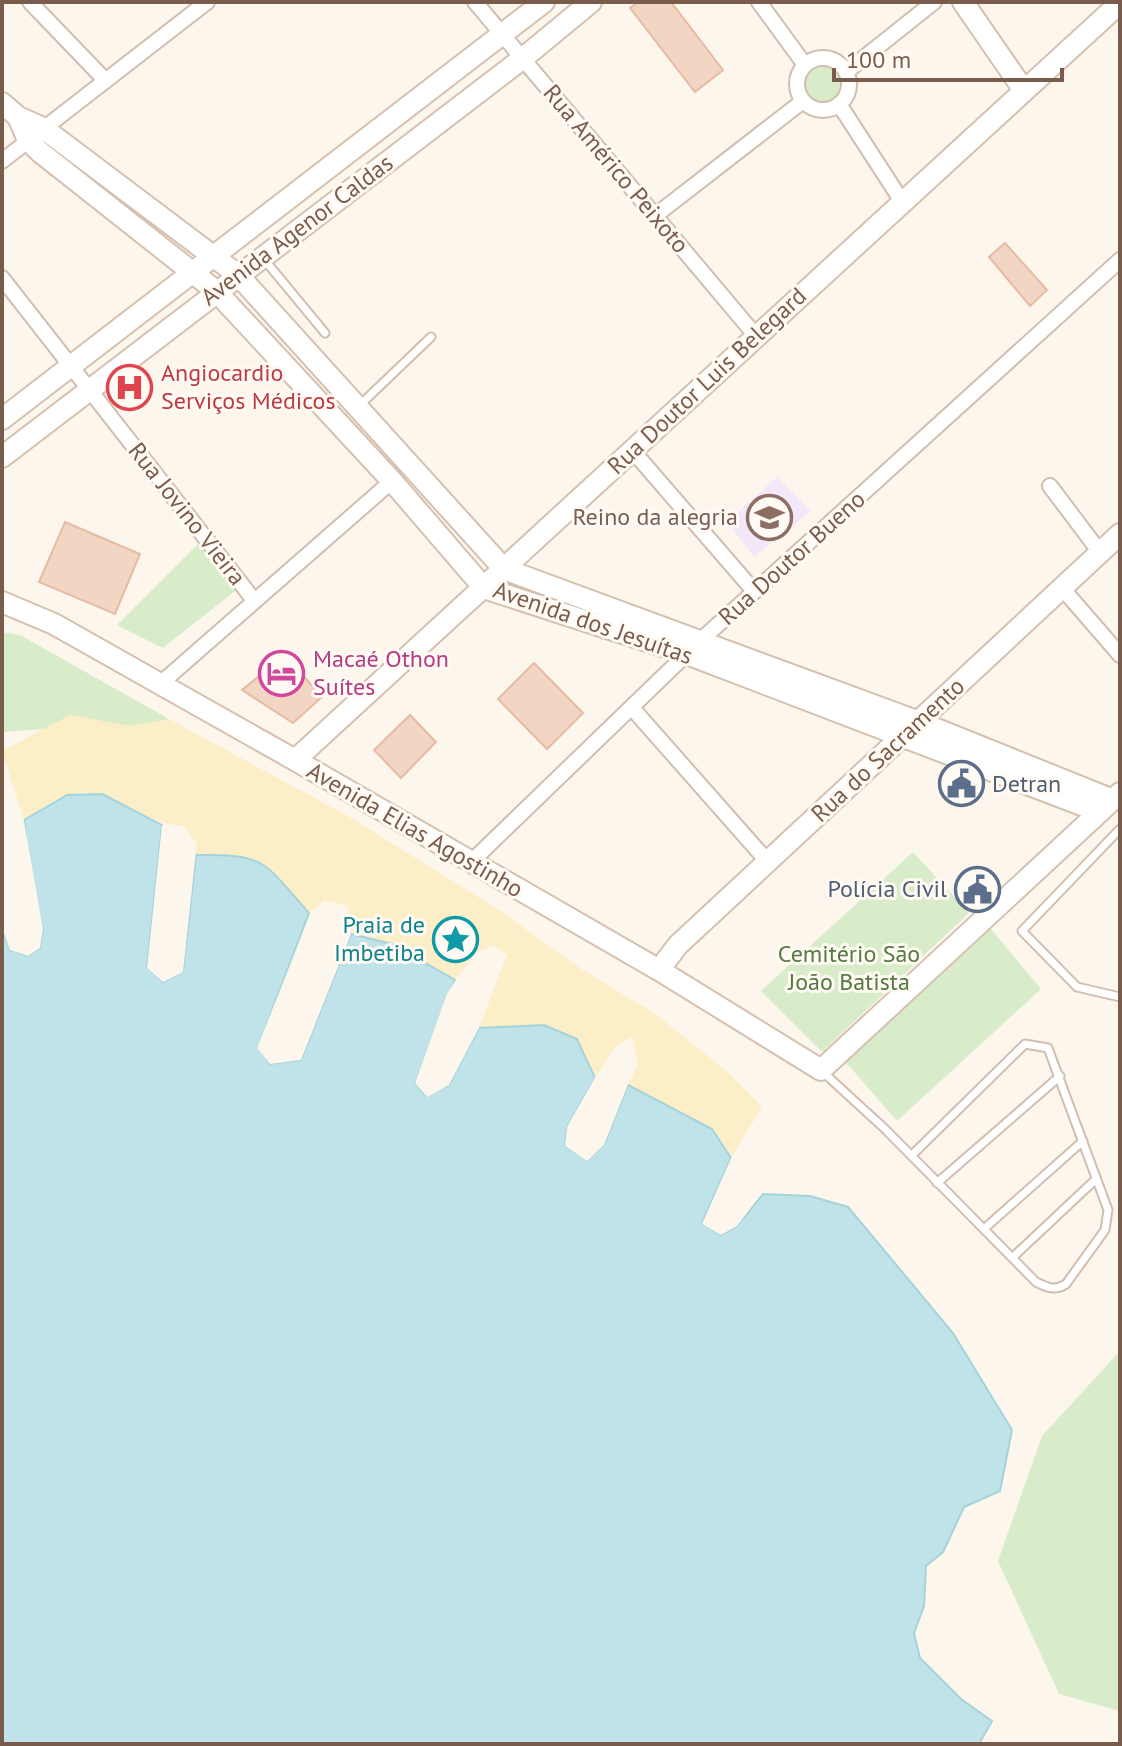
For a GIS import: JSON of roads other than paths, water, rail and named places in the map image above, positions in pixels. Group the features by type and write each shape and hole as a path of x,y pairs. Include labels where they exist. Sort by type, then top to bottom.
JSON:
{"street":[{"path":"30,2 105,80"},
{"path":"2,161 207,2"},
{"name":"Rua Américo Peixoto","path":"475,2 756,336"},
{"name":"Avenida Agenor Caldas","path":"2,419 544,2"},
{"name":"Avenida Agenor Caldas","path":"2,457 522,59 591,2"},
{"path":"759,2 805,65"},
{"path":"846,72 934,2"},
{"path":"963,2 1023,89"},
{"name":"Rua Doutor Luis Belegard","path":"295,760 1120,3"},
{"path":"828,58 846,72 847,95 839,104 820,110 803,101 797,82 805,65 828,58"},
{"path":"656,215 803,101"},
{"name":"Avenida dos Jesuítas","path":"2,103 191,273 216,291 392,481 484,588 694,647 919,722 1111,802"},
{"path":"839,104 903,203"},
{"name":"Avenida dos Jesuítas","path":"36,134 238,275 504,569 903,737 1111,802"},
{"path":"372,135 389,160"},
{"name":"Rua Doutor Bueno","path":"471,862 754,591 972,398 1120,260"},
{"name":"Rua Jovino Vieira","path":"2,278 253,599"},
{"path":"632,450 754,591"},
{"path":"160,684 253,599 392,481"},
{"path":"1050,486 1099,551"},
{"name":"Rua do Sacramento","path":"659,970 678,945 1120,534"},
{"path":"1062,588 1120,655"},
{"name":"Avenida Elias Agostinho","path":"2,602 54,624 295,760 659,970 821,1070"},
{"path":"632,708 768,862"},
{"path":"821,1070 1111,802"}],"lane":[{"path":"262,257 325,333"},
{"path":"357,407 431,337"},
{"path":"1120,829 1022,931 1077,987 1120,997"},
{"path":"821,1070 912,1155 1036,1282 1058,1289 1066,1284 1108,1221 1108,1210 1048,1048 1025,1044 912,1155"},
{"path":"937,1183 1060,1076"},
{"path":"985,1228 1083,1141"},
{"path":"1013,1257 1095,1180"}],"water":[{"path":"102,794 162,825 147,967 163,982 183,971 196,855 238,856 262,864 309,913 258,1047 270,1064 301,1060 351,934 392,944 455,980 415,1083 426,1096 449,1085 479,1028 544,1025 577,1039 595,1078 567,1127 565,1146 587,1160 604,1145 628,1085 712,1129 731,1158 702,1223 721,1235 737,1226 763,1194 810,1196 848,1207 953,1333 1012,1430 1000,1491 964,1507 943,1552 926,1566 924,1606 914,1633 920,1658 961,1699 992,1721 979,1744 2,1744 2,927 10,950 28,956 40,948 43,929 30,874 24,820 67,795"}],"place":[{"name":"Angiocardio Serviços Médicos","path":"130,387"},
{"name":"Reino da alegria","path":"769,517"},
{"name":"Macaé Othon Suítes","path":"282,673"},
{"name":"Detran","path":"961,784"},
{"name":"Polícia Civil","path":"978,889"},
{"name":"Praia de Imbetiba","path":"456,939"}],"park label":[{"name":"Cemitério São João Batista","path":"849,968"}]}
